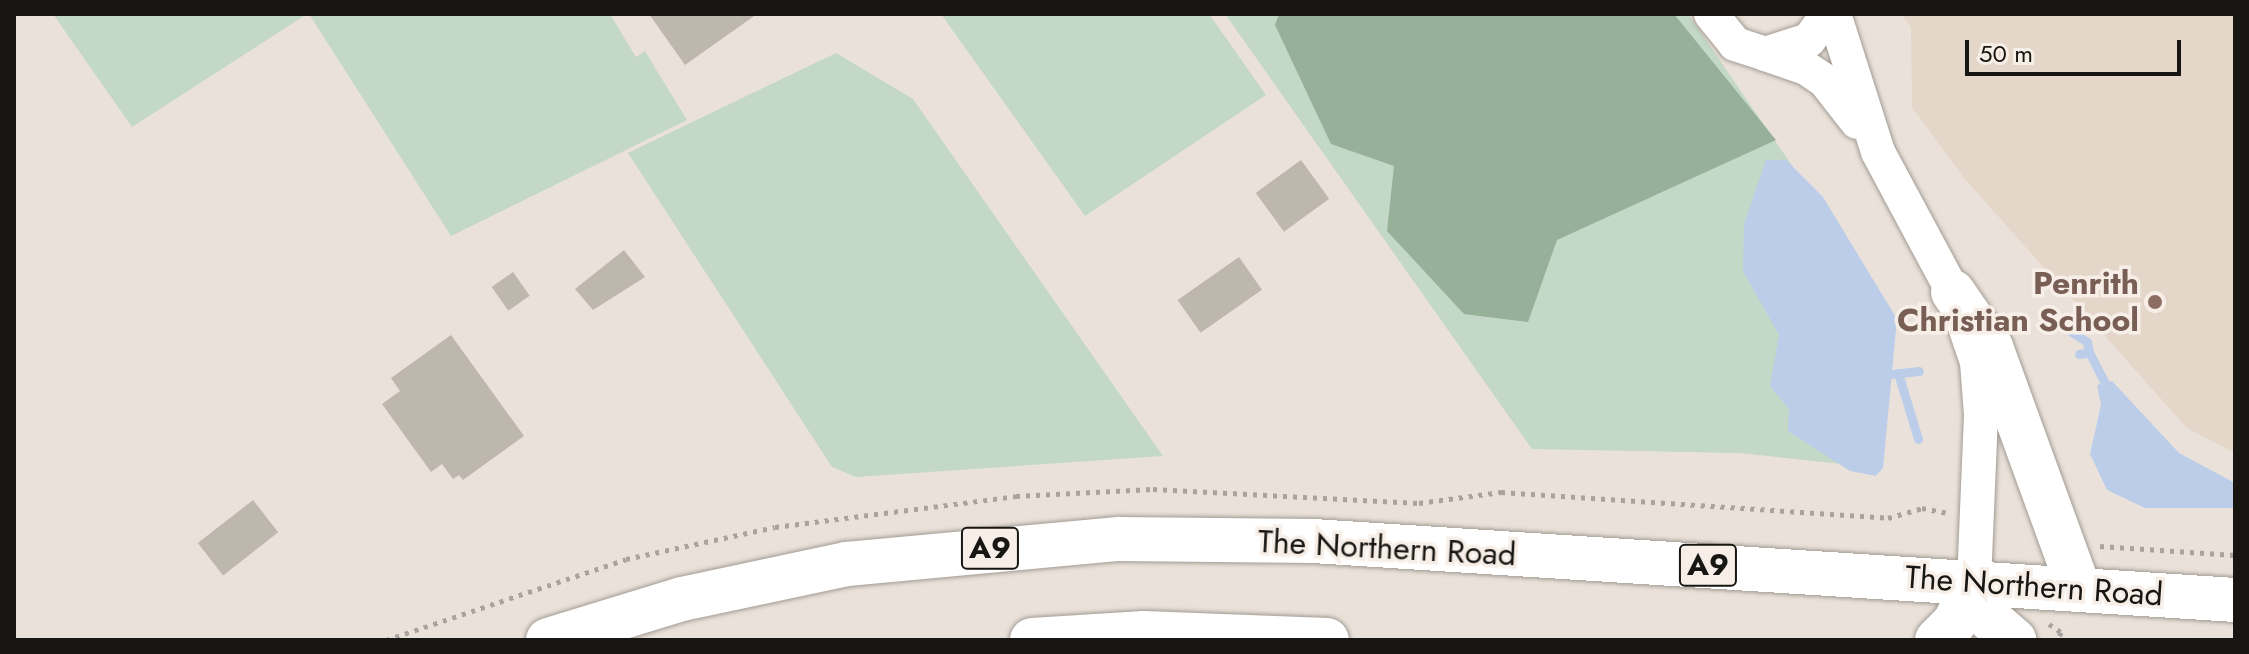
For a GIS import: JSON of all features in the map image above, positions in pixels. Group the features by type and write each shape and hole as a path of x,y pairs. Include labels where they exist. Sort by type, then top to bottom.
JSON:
{"highway":[{"path":"1953,292 1991,347 2079,589"},
{"name":"The Northern Road","path":"548,640 682,599 847,564 1004,546 1119,539 1313,541 2235,600"},
{"path":"1937,640 1955,622 1974,581"},
{"path":"1974,581 1978,609 2014,640"},
{"path":"1032,640 1144,633 1327,640"}],"street":[{"path":"1711,14 1735,44 1806,68 1825,81 1878,152 1953,292 1971,340 1980,392 1974,581"},
{"path":"1765,54 1781,53 1809,40 1831,14"},
{"path":"1831,14 1878,152"}],"path":[{"path":"2097,545 2235,555"},
{"path":"2058,640 2061,632"}],"shaded area":[{"name":"Penrith Christian School","path":"1901,14 2235,14 2235,453 2187,428 1963,177 1912,107 1911,28"}],"green space":[{"path":"53,14 307,14 132,127"},
{"path":"309,14 610,14 636,57 645,51 687,120 451,236"},
{"path":"941,14 1209,14 1266,95 1085,216"},
{"path":"1225,14 1688,14 1892,311 1880,468 1739,453 1532,449"},
{"path":"1279,14 1674,14 1776,140 1557,240 1528,322 1464,314 1387,231 1394,166 1331,144 1275,25"},
{"path":"836,53 913,99 1163,456 856,477 832,467 628,153"}],"water":[{"path":"1766,160 1786,160 1823,197 1897,319 1883,468 1876,476 1850,471 1788,431 1789,409 1770,386 1779,335 1743,271 1744,224"},
{"path":"2112,381 2179,453 2235,483 2235,508 2145,508 2107,490 2090,454 2101,405 2097,385"}],"building":[{"path":"649,14 757,14 685,65"},
{"path":"1301,160 1329,199 1284,232 1256,193"},
{"path":"624,250 645,277 593,310 575,289"},
{"path":"1239,257 1262,290 1201,333 1178,300"},
{"path":"513,272 530,296 508,311 492,287"},
{"path":"451,335 524,436 463,480 459,475 453,479 442,464 431,472 382,404 400,391 391,378"},
{"path":"253,500 278,532 223,575 198,543"}],"waterway":[{"path":"2065,328 2087,342 2089,352"},
{"path":"2079,354 2089,352 2110,393"},
{"path":"1891,374 1919,371"},
{"path":"1898,373 1918,439"}],"place":[{"name":"Penrith Christian School","path":"2155,302"}]}
